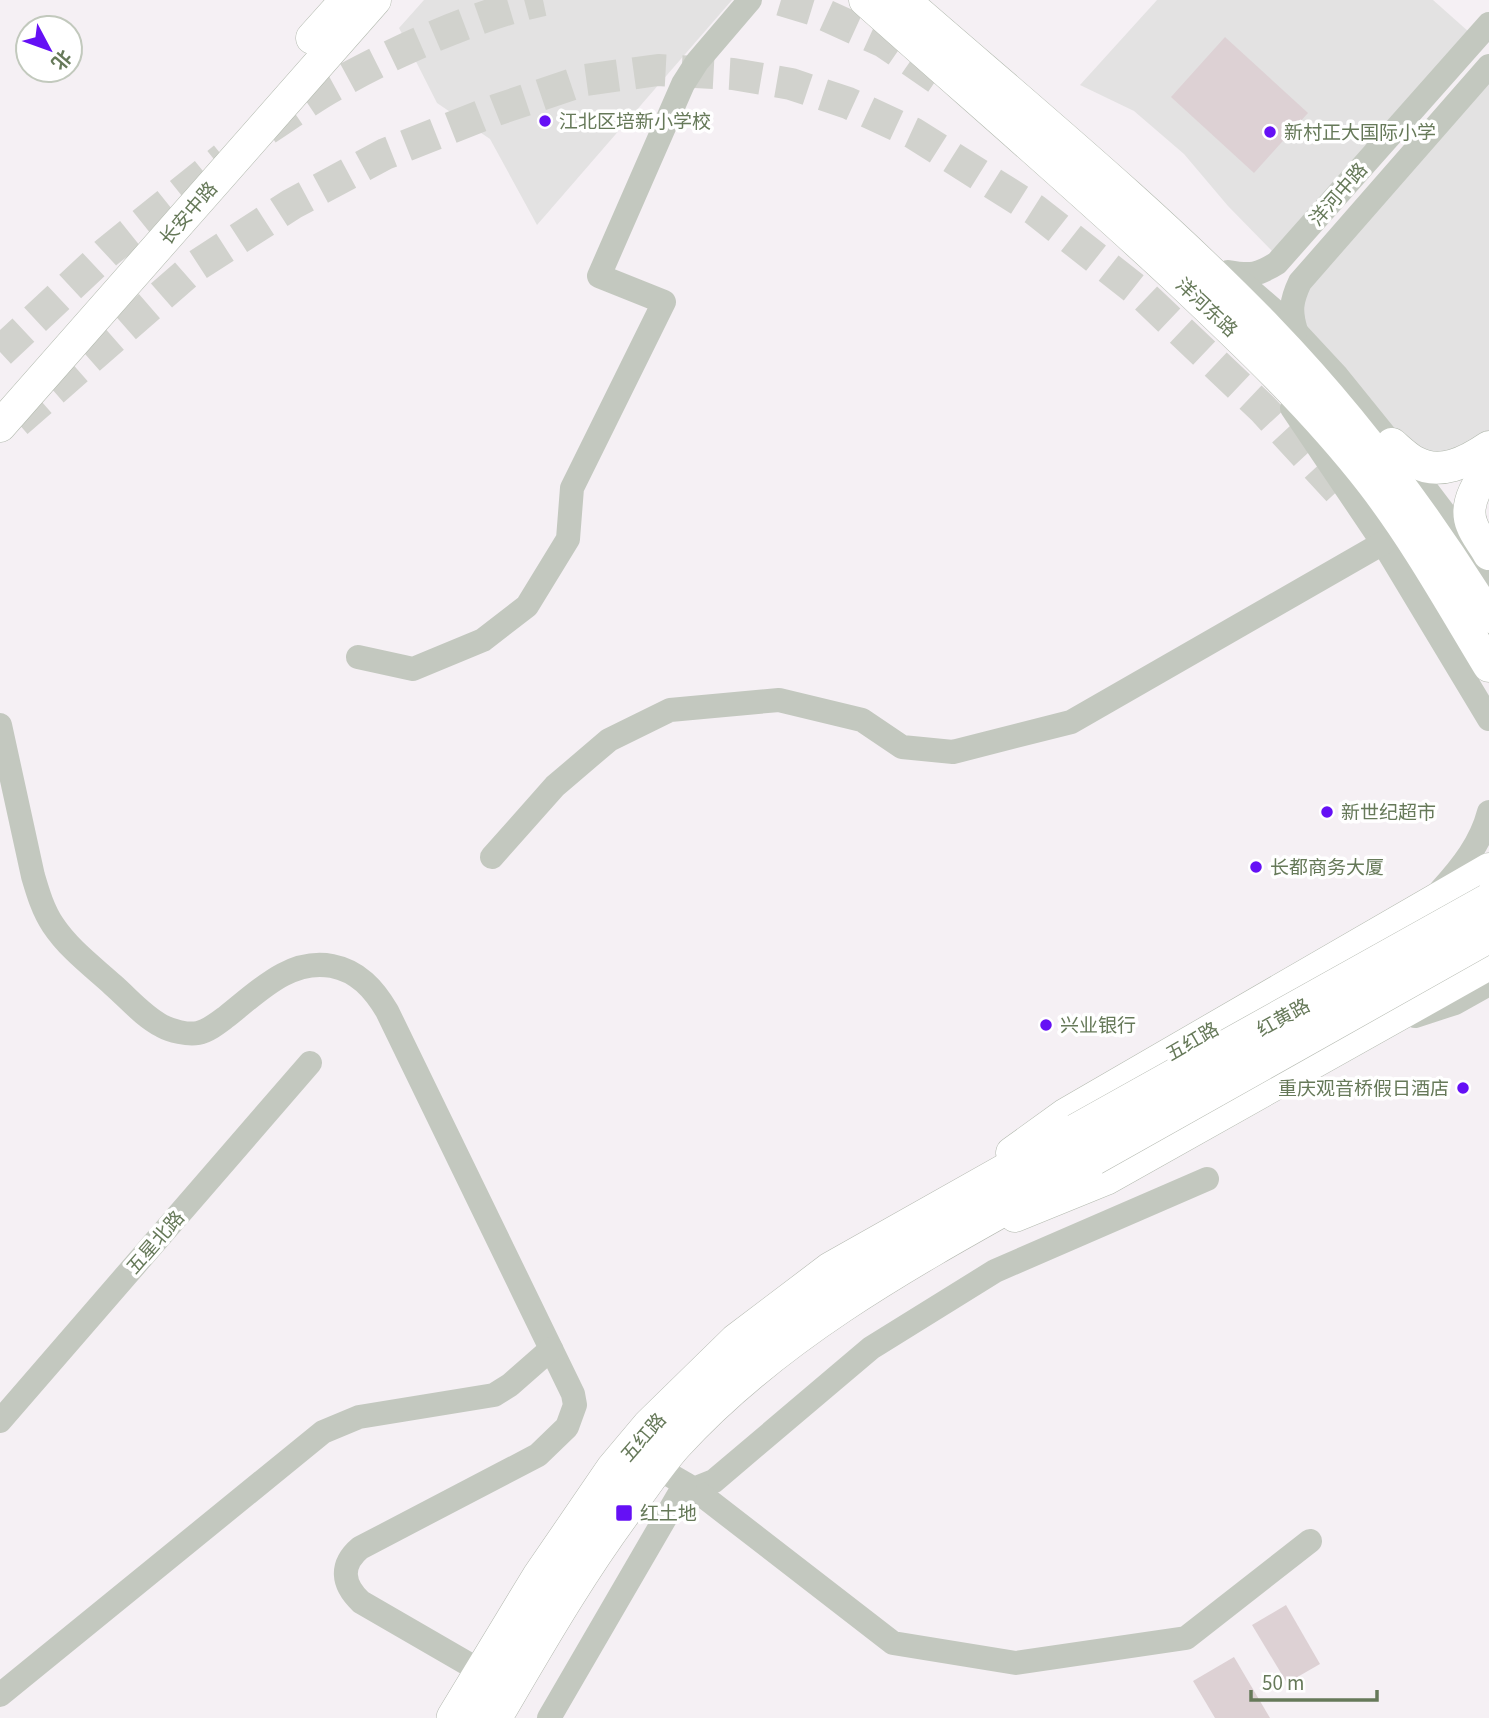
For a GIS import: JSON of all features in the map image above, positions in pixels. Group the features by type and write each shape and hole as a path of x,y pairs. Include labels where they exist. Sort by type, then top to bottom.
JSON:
{"highway":[{"name":"红黄路","path":"1085,1145 1489,902"},
{"name":"红黄路","path":"1085,1145 1489,934"},
{"name":"五红路","path":"455,1718 577,1522 614,1470 651,1426 737,1342 832,1270 914,1241 1085,1145"},
{"name":"五红路","path":"493,1718 602,1539 678,1480 674,1444 717,1401 766,1359 806,1326 844,1301 914,1241"}],"main road":[{"name":"长安中路","path":"0,394 346,0"},
{"name":"长安中路","path":"0,426 375,0"},
{"name":"洋河东路","path":"865,0 1125,231 1252,350 1306,407 1372,484 1437,580 1489,666"},
{"name":"洋河东路","path":"904,0 1144,208 1270,331 1325,391 1389,472 1457,565 1489,617"},
{"path":"1392,444 1414,462 1441,468 1458,464 1489,447"},
{"path":"1489,470 1475,490 1469,507 1471,524 1489,554"},
{"name":"五红路","path":"914,1241 1066,1114 1489,869"},
{"path":"1426,905 1443,909 1465,930 1471,941 1472,957 1482,974"},
{"name":"五红路","path":"914,1241 1106,1179 1365,1033 1482,974"}],"street":[{"path":"358,657 413,669 483,640 527,606 568,539 572,488 664,302 599,276 683,84 697,62 750,0"},
{"name":"洋河中路","path":"1228,272 1245,275 1261,273 1277,263 1489,24"},
{"name":"洋河中路","path":"1296,331 1290,311 1300,282 1489,66"},
{"path":"1144,208 1228,272 1296,331 1338,376 1392,444 1489,576"},
{"path":"1252,350 1383,543 1489,719"},
{"path":"492,857 555,786 608,740 670,710 779,700 862,720 902,747 953,752 1071,722 1383,543"},
{"path":"0,725 33,876 52,924 69,945 149,1018 165,1027 199,1033 216,1024 285,972 319,964 350,972 376,993 393,1023 573,1394 575,1405 572,1416 558,1437 538,1455 360,1548 345,1569 348,1585 361,1602 482,1672"},
{"path":"1426,905 1460,869 1475,847 1489,812"},
{"name":"五星北路","path":"0,1421 310,1063"},
{"path":"678,1480 714,1481 871,1348 995,1271 1207,1179"},
{"path":"0,1695 323,1432 359,1417 494,1395 510,1385 551,1349"},
{"path":"678,1480 893,1643 1016,1663 1186,1638 1310,1541"},
{"path":"549,1718 678,1480"}],"shaded area":[{"name":"江北区培新小学校","path":"424,0 732,0 537,225 490,139 437,103 399,28"},
{"name":"新村正大国际小学","path":"1157,0 1433,0 1469,32 1275,254 1228,206 1184,154 1134,111 1080,85"},
{"path":"1225,37 1308,113 1254,173 1171,97"},
{"path":"1489,77 1489,438 1457,459 1410,448 1305,325 1301,294"},
{"path":"1286,1605 1320,1664 1287,1683 1252,1625"},
{"path":"1234,1657 1270,1718 1215,1718 1193,1681"}],"tunnel":[{"path":"267,129 326,90 409,47 464,24 543,0"},
{"path":"781,0 814,10 884,42 938,79"},
{"path":"17,422 193,268 292,204 385,154 496,110 585,80 658,70 733,74 791,84 848,103 913,133 1035,210 1144,296 1263,409 1348,501"},
{"path":"0,352 106,253 224,158"}],"place":[{"name":"江北区培新小学校","path":"545,121"},
{"name":"新村正大国际小学","path":"1270,132"},
{"name":"新世纪超市","path":"1327,812"},
{"name":"长都商务大厦","path":"1256,867"},
{"name":"兴业银行","path":"1046,1025"},
{"name":"重庆观音桥假日酒店","path":"1463,1088"},
{"name":"红土地","path":"624,1513"}]}
